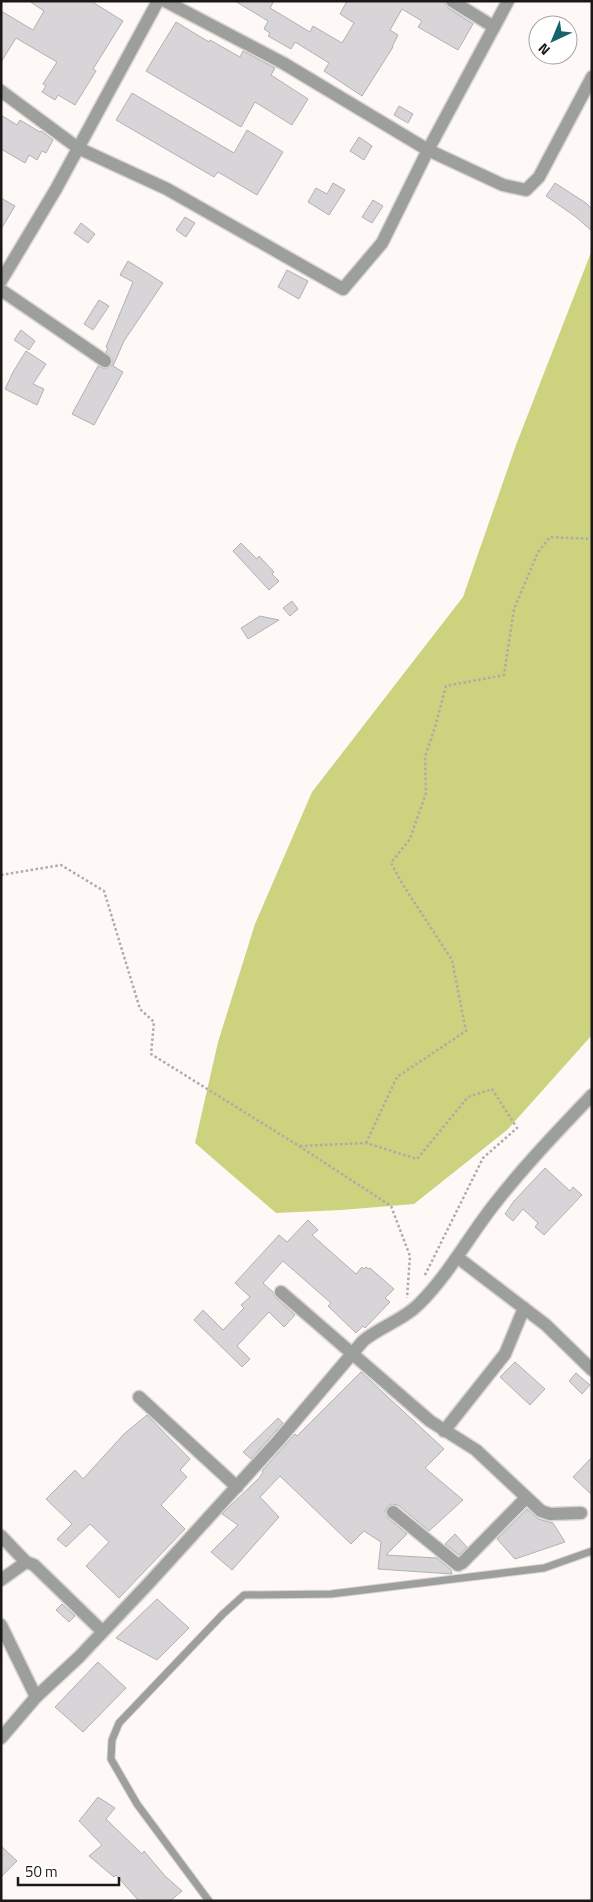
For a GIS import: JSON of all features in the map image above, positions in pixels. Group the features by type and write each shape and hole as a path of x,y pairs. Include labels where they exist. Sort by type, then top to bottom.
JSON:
{"street":[{"path":"1,281 78,148 158,1"},
{"path":"166,1 283,63 428,150 503,185 526,190 539,177 592,77"},
{"path":"452,1 494,27"},
{"path":"1,91 78,148 167,188 343,290 382,243 428,150 508,1"},
{"path":"1,290 105,361"},
{"path":"1,1738 36,1697 79,1657 150,1583 278,1442 352,1354 376,1330 406,1314 445,1276 494,1204 544,1146 592,1095"},
{"path":"458,1257 546,1325 592,1370"},
{"path":"281,1292 430,1422 476,1450 526,1498 545,1513 580,1513"},
{"path":"444,1431 505,1354 524,1308"},
{"path":"138,1397 236,1487"},
{"path":"394,1512 458,1565 526,1498"},
{"path":"1,1536 26,1562 34,1566 102,1631"},
{"path":"1,1580 26,1562"},
{"path":"1,1625 36,1697"}],"lane":[{"path":"209,1901 137,1804 111,1759 112,1740 119,1723 223,1614 244,1595 331,1594 535,1570 592,1550"}],"path":[{"path":"366,1143 398,1077 466,1031 452,960 403,885 391,863 410,839 426,793 425,757 446,686 504,674 514,609 538,552 550,537 592,539"},
{"path":"1,875 60,865 104,891 140,1008 154,1022 151,1054 391,1206 410,1256 406,1314"},
{"path":"299,1146 366,1143 417,1159 468,1097 492,1089 517,1128 483,1158 423,1280"}],"green space":[{"path":"592,250 592,1035 507,1130 414,1204 276,1213 195,1143 218,1042 255,924 312,792 463,597 516,445"}],"building":[{"path":"29,1 91,1 123,21 93,69 96,71 75,105 58,95 55,100 42,92 46,86 43,84 57,62 16,38 1,62 1,11 33,30 44,11"},
{"path":"235,1 274,1 270,8 310,32 313,26 342,43 354,23 340,14 347,1 443,1 448,8 473,24 458,50 418,27 422,21 402,9 390,30 398,35 393,47 362,96 324,71 329,63 295,42 291,49 268,36 270,33 264,29 268,21"},
{"path":"176,22 209,42 210,40 240,57 243,51 275,68 271,75 308,99 292,125 255,102 241,127 146,71"},
{"path":"132,93 234,153 247,130 283,152 257,195 218,172 214,177 116,120"},
{"path":"399,106 413,114 408,123 394,115"},
{"path":"1,115 17,125 20,120 53,140 46,153 42,151 37,160 29,155 25,163 1,149"},
{"path":"359,137 372,146 364,160 350,151"},
{"path":"333,183 345,190 329,215 308,202 316,188 327,194"},
{"path":"555,183 592,209 592,231 546,196"},
{"path":"1,198 15,206 1,229"},
{"path":"373,200 383,206 372,223 362,217"},
{"path":"185,217 195,223 186,237 176,230"},
{"path":"81,223 95,234 88,243 74,233"},
{"path":"128,261 163,283 124,341 113,366 123,372 94,425 72,414 98,366 105,369 112,365 112,358 106,352 108,348 106,347 133,282 120,275"},
{"path":"287,270 308,281 299,299 278,287"},
{"path":"99,300 109,306 93,330 84,324"},
{"path":"21,330 35,341 29,350 14,340"},
{"path":"26,351 46,364 33,384 44,389 37,405 5,389"},
{"path":"241,543 257,559 259,556 274,572 272,574 279,581 269,590 233,551"},
{"path":"292,601 298,609 290,616 283,608"},
{"path":"260,616 279,620 248,639 241,628"},
{"path":"545,1168 570,1191 573,1187 582,1195 544,1235 535,1227 538,1223 523,1209 513,1221 505,1214 514,1201"},
{"path":"308,1220 318,1230 312,1235 356,1274 362,1267 364,1269 366,1267 370,1268 394,1289 385,1298 390,1302 365,1328 363,1326 356,1333 328,1306 331,1303 283,1261 263,1283 295,1315 284,1327 269,1312 237,1346 250,1359 242,1367 194,1320 203,1310 223,1330 244,1308 241,1305 250,1297 235,1283 279,1235 287,1242"},
{"path":"515,1362 545,1389 530,1405 500,1377"},
{"path":"361,1372 444,1449 425,1468 463,1500 429,1531 398,1505 391,1504 385,1511 388,1518 407,1534 386,1555 437,1558 451,1570 452,1574 378,1569 381,1542 364,1531 351,1544 280,1476 260,1497 279,1517 232,1570 211,1552 238,1525 222,1514 259,1478 262,1471 295,1434 297,1436"},
{"path":"576,1373 590,1385 582,1394 569,1381"},
{"path":"147,1415 190,1459 180,1470 187,1477 161,1505 185,1529 119,1598 86,1566 109,1542 90,1524 66,1547 57,1539 72,1524 46,1499 75,1470 83,1479 125,1433"},
{"path":"278,1418 283,1423 251,1459 243,1452"},
{"path":"592,1457 592,1495 573,1477"},
{"path":"527,1509 538,1519 553,1523 565,1542 515,1559 497,1539"},
{"path":"455,1534 467,1547 459,1555 445,1544"},
{"path":"157,1599 189,1628 157,1660 116,1638"},
{"path":"62,1604 75,1616 69,1622 56,1610"},
{"path":"98,1662 126,1688 83,1732 55,1707"},
{"path":"98,1797 115,1808 106,1819 142,1854 144,1851 165,1876 182,1891 170,1901 139,1901 116,1875 114,1877 89,1856 102,1845 79,1821"},
{"path":"1,1846 17,1861 1,1877"}]}
